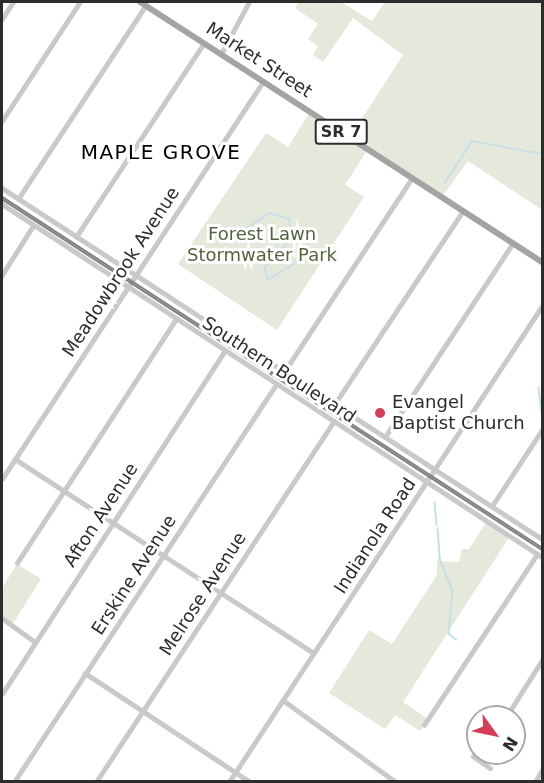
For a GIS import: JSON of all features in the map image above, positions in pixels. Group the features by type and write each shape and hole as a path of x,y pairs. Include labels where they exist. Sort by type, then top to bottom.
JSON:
{"main road":[{"name":"Market Street","path":"143,3 543,262"}],"street":[{"path":"2,19 13,2"},
{"path":"2,122 80,2"},
{"path":"221,54 249,2"},
{"path":"18,199 143,3"},
{"path":"76,237 204,43"},
{"name":"Meadowbrook Avenue","path":"2,479 263,81"},
{"path":"284,372 412,178"},
{"name":"Southern Boulevard","path":"2,188 543,539"},
{"name":"Southern Boulevard","path":"2,204 540,556"},
{"path":"334,405 463,211"},
{"path":"2,276 33,226"},
{"path":"385,437 513,243"},
{"name":"Indianola Road","path":"229,782 543,306"},
{"path":"17,563 176,319"},
{"name":"Afton Avenue","path":"2,693 225,351"},
{"name":"Erskine Avenue","path":"14,782 276,384"},
{"name":"Melrose Avenue","path":"96,782 333,422"},
{"path":"492,506 543,430"},
{"path":"15,459 314,652"},
{"path":"424,725 540,556"},
{"path":"2,618 35,642"},
{"path":"514,705 543,660"},
{"path":"86,673 250,782"},
{"path":"283,700 396,782"},
{"path":"486,765 490,768"},
{"path":"535,782 543,770"}],"green space":[{"name":"Forest Lawn Stormwater Park","path":"299,2 341,2 372,21 385,2 542,2 542,210 468,161 442,197 368,149 345,185 364,197 277,330 178,264 266,133 288,147 310,112 350,137 403,55 353,18 323,62 313,55 318,46 308,39 318,24 295,8"},
{"path":"487,521 510,536 403,702 428,719 420,731 395,715 385,729 329,693 369,630 392,644 437,575 437,561 459,562 462,549 469,549"},
{"path":"17,564 41,579 12,625 2,618 2,588"}],"waterway":[{"path":"445,183 472,141 542,154"},
{"path":"228,228 245,230 269,213 290,219 291,240 265,268 268,280 309,255"},
{"path":"539,388 542,412"},
{"path":"435,502 437,525"},
{"path":"438,528 440,559 453,591 449,634 456,639"}],"railway":[{"path":"2,198 542,549"}],"place":[{"name":"Evangel Baptist Church","path":"380,413"}],"district":[{"name":"MAPLE GROVE","path":"161,152"}]}
